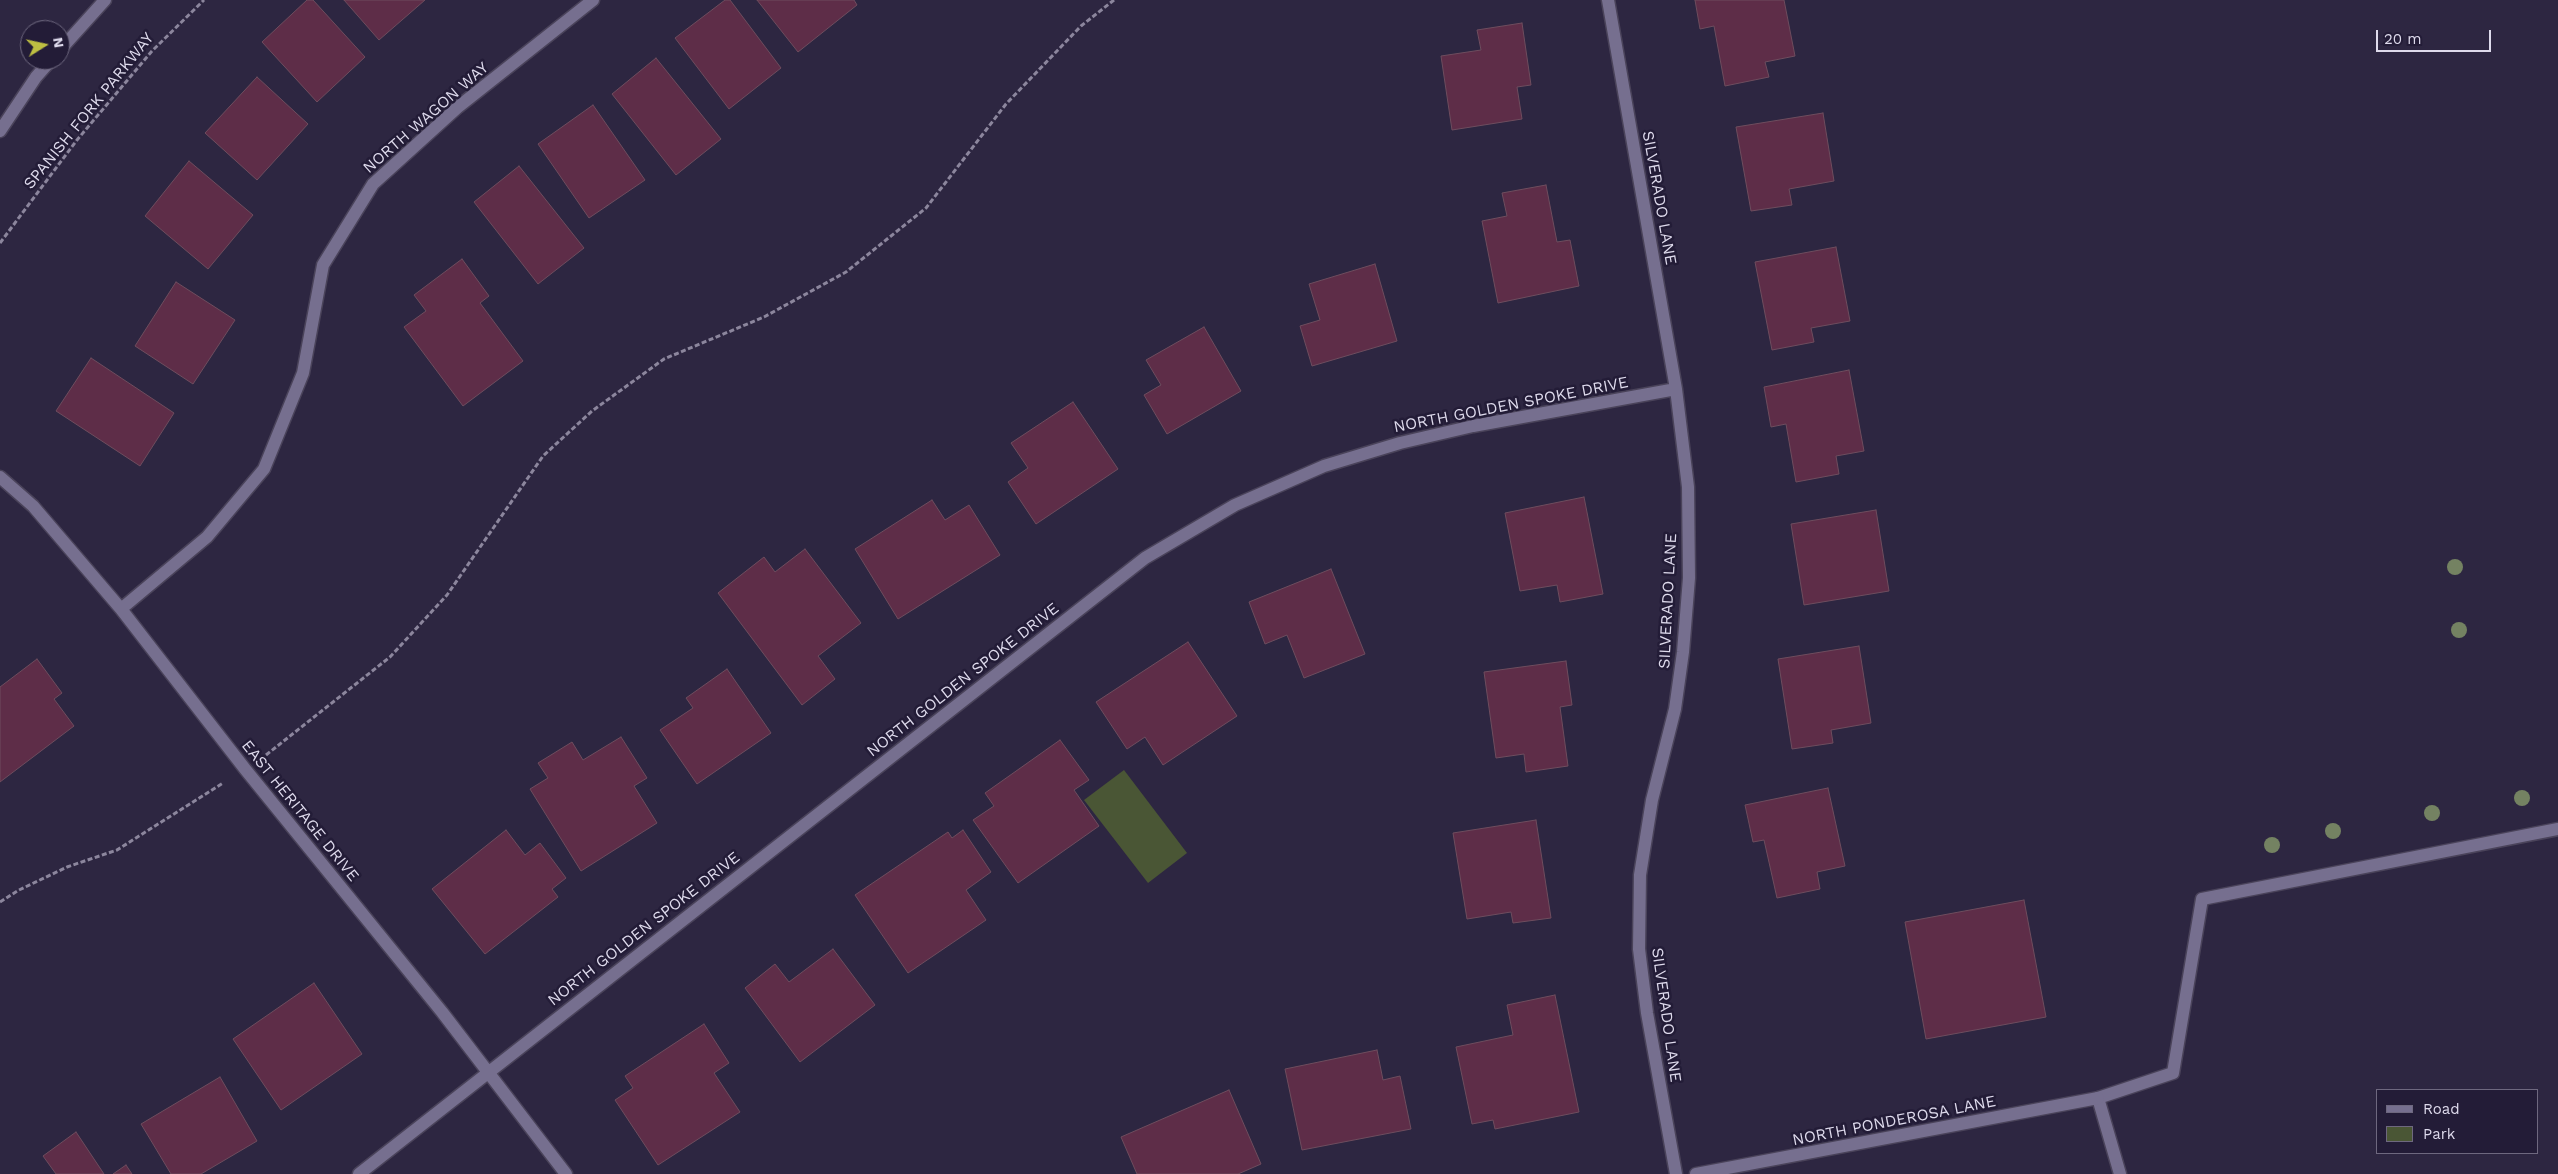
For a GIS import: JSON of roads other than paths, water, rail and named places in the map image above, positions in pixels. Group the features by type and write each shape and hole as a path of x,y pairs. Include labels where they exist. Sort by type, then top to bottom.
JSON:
{"street":[{"path":"70,39 105,0"},
{"name":"NORTH WAGON WAY","path":"121,609 206,537 264,469 303,373 323,265 374,184 458,106 593,0"},
{"name":"SILVERADO LANE","path":"1608,0 1676,390 1688,487 1689,578 1683,652 1675,709 1652,800 1640,876 1639,949 1647,1013 1676,1174"},
{"path":"0,131 42,70"},
{"name":"NORTH GOLDEN SPOKE DRIVE","path":"359,1174 1145,558 1235,504 1324,466 1400,443 1472,426 1676,390"},
{"name":"EAST HERITAGE DRIVE","path":"0,476 33,506 121,609 245,769 442,1012 566,1174"},
{"name":"NORTH PONDEROSA LANE","path":"1696,1174 2098,1098 2173,1073 2202,899 2558,828"},
{"path":"2098,1098 2120,1174"}]}
